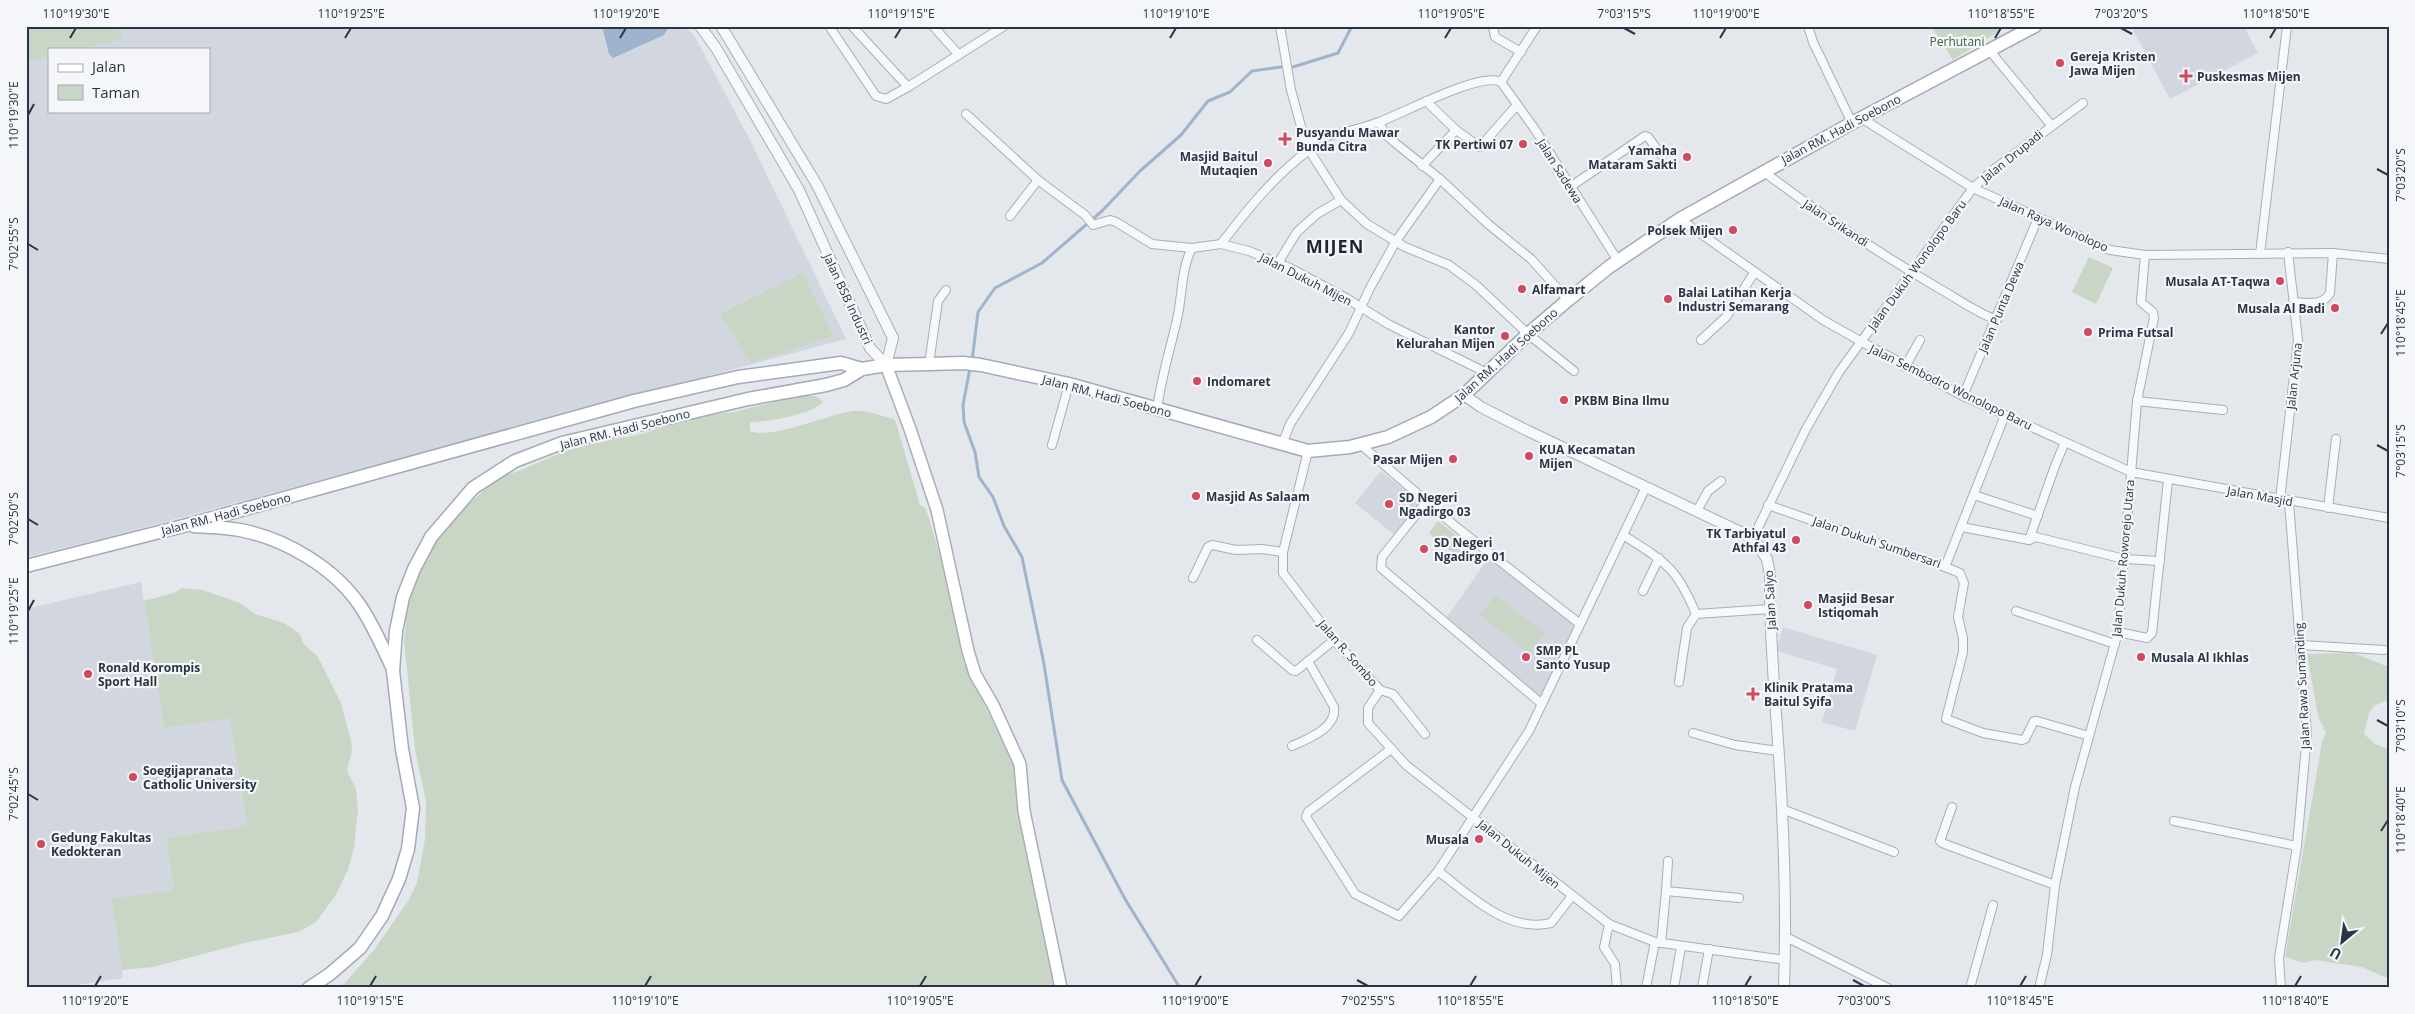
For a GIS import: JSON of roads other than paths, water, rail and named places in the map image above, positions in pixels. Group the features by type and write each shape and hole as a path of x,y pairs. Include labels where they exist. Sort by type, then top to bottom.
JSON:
{"main road":[{"name":"Jalan RM. Hadi Soebono","path":"309,988 330,974 360,948 382,916 399,878 408,849 413,808 402,749 393,671 398,622 403,597 414,569 431,536 473,488 515,461 562,443 748,400 826,385 844,380 862,369 886,365 963,363 1070,384 1158,410 1221,425 1282,445 1308,450 1360,444 1406,429 1431,417 1464,395 1528,334 1568,300 1618,261 1680,219 1856,120 2035,26"},
{"name":"Jalan RM. Hadi Soebono","path":"26,566 186,525 634,401 738,377 841,363 862,369"},
{"path":"886,365 937,510 968,651 975,674 993,705 1020,764 1024,811 1061,988"},
{"path":"186,525 240,530 279,542 306,556 341,584 360,606 375,631 393,671"}],"street":[{"name":"Jalan BSB Industri","path":"700,26 716,48 798,190 870,348 886,365"},
{"name":"Jalan BSB Industri","path":"721,26 817,185 893,338 886,365"},
{"path":"829,26 876,96 886,99 1004,26"},
{"path":"852,26 908,87"},
{"path":"933,26 959,55"},
{"path":"1280,26 1291,90 1305,141 1341,200 1367,224 1396,242 1450,265 1476,285 1528,334 1574,371"},
{"path":"1492,26 1495,38 1521,52"},
{"path":"1305,141 1379,122 1466,86 1496,80 1501,82 1537,26"},
{"path":"1808,26 1812,42 1856,120"},
{"path":"2260,254 2288,26"},
{"name":"Jalan Drupadi","path":"1990,51 2051,125"},
{"name":"Jalan Sadewa","path":"1501,82 1618,261"},
{"path":"1426,101 1456,130 1480,147 1517,105"},
{"name":"Jalan Drupadi","path":"1973,188 2051,125 2083,103"},
{"path":"966,114 1038,180 1010,216"},
{"name":"Jalan Raya Wonolopo","path":"1856,120 1973,188 2095,245 2110,250 2145,255 2333,253 2389,259"},
{"path":"1379,122 1385,134 1422,166 1440,178 1488,224 1531,259 1568,300"},
{"path":"1422,166 1456,130"},
{"path":"1570,187 1645,136 1648,136 1662,156"},
{"path":"1221,244 1271,183 1290,164 1309,150"},
{"name":"Jalan Srikandi","path":"1762,172 1803,202 1911,272 1997,320"},
{"name":"Jalan Dukuh Mijen","path":"1361,308 1396,242 1440,178"},
{"name":"Jalan Dukuh Mijen","path":"1038,180 1085,215 1093,225 1110,220 1152,244 1192,248 1221,244 1249,251 1278,263 1346,298 1388,324 1487,372"},
{"name":"Jalan Dukuh Wonolopo Baru","path":"1862,342 1973,188"},
{"path":"1278,263 1296,232 1317,214 1341,200"},
{"name":"Jalan Punta Dewa","path":"1964,396 2038,218"},
{"name":"Jalan Sembodro Wonolopo Baru","path":"1680,219 1823,320 1905,367 2131,472"},
{"path":"1158,410 1160,389 1183,290 1188,256 1192,248"},
{"name":"Jalan Arjuna","path":"2280,500 2297,357 2295,302 2288,252"},
{"path":"2295,302 2316,303 2328,297 2331,286 2333,253"},
{"path":"2131,472 2137,401 2154,318 2153,312 2141,302 2145,255"},
{"path":"1701,340 1726,317 1754,273"},
{"path":"929,364 938,301 946,290"},
{"path":"1282,445 1290,424 1349,333 1361,308"},
{"path":"1905,367 1920,340"},
{"path":"1753,538 1806,429 1839,372 1862,342"},
{"path":"1052,445 1070,384"},
{"name":"Jalan Salyo","path":"1464,395 1511,423 1753,538 1767,558 1770,575 1770,609 1782,809 1786,937 1784,988"},
{"path":"2137,401 2223,410"},
{"name":"Jalan Dukuh Sumbersari","path":"1768,506 1945,566 2005,415"},
{"path":"2328,508 2336,439"},
{"path":"2029,540 2055,466 2066,442"},
{"path":"1360,444 1426,502 1580,624"},
{"name":"Jalan R. Sombo","path":"1308,450 1283,552 1284,573 1334,640 1380,690 1368,708 1368,723 1406,765 1474,817"},
{"name":"Jalan Masjid","path":"2131,472 2289,502 2389,518"},
{"name":"Jalan Dukuh Roworejo Utara","path":"2039,988 2047,955 2055,884 2075,786 2116,644 2131,472"},
{"path":"2118,632 2147,638 2151,636 2168,480"},
{"path":"1697,511 1708,491 1720,481"},
{"name":"Jalan Dukuh Mijen","path":"1646,487 1529,731 1474,817 1609,924 1658,942 1681,947 1785,960"},
{"path":"1974,495 2038,516"},
{"path":"1426,502 1382,557 1381,568 1542,704"},
{"name":"Jalan Rawa Sumanding","path":"2282,988 2279,958 2297,846 2307,734 2289,502"},
{"path":"1962,527 2029,540 2036,537 2124,559 2160,561"},
{"path":"1623,535 1667,563 1685,587 1696,614"},
{"path":"1192,578 1208,547 1212,545 1236,550 1262,549 1283,552"},
{"path":"1643,591 1659,558"},
{"path":"1945,566 1960,573 1964,582 1958,617 1963,638 1963,652 1946,718 1977,731 2016,740 2026,739 2033,723 2037,721 2089,736"},
{"path":"1696,614 1770,609"},
{"path":"2016,611 2116,644"},
{"path":"1679,682 1687,628 1696,614"},
{"path":"1258,640 1292,670 1296,671 1334,640"},
{"path":"2301,645 2384,650"},
{"path":"1292,746 1315,736 1334,718 1335,713 1334,707 1308,661"},
{"path":"1380,690 1393,694 1425,734"},
{"path":"1693,733 1735,745 1778,751"},
{"path":"1391,748 1308,812 1306,817 1356,894 1393,915 1402,915 1438,871 1474,817"},
{"path":"1952,807 1940,841 1942,843 2055,884"},
{"path":"1782,809 1894,852"},
{"path":"2174,821 2297,846"},
{"path":"1646,988 1658,942 1666,891 1668,861"},
{"path":"1438,871 1495,914 1535,925 1551,923 1572,896"},
{"path":"1666,891 1739,898"},
{"path":"1970,988 1993,905"},
{"path":"1609,924 1604,947 1615,964 1617,988"},
{"path":"1786,937 1888,988"},
{"path":"1674,988 1681,947"},
{"path":"1702,988 1709,949"}],"water":[{"path":"602,26 666,26 667,30 664,35 613,58 609,54"}],"waterway":[{"path":"1293,67 1338,53 1352,26"},
{"path":"972,361 978,312 995,288 1042,263 1102,211 1140,171 1181,135 1208,101 1230,92 1252,71 1281,67"},
{"path":"970,368 963,405 964,422 975,452 979,477 993,497 1004,526 1022,557 1044,664 1062,780 1125,899 1180,988"}],"place":[{"name":"Gereja Kristen Jawa Mijen","path":"2060,63"},
{"name":"Puskesmas Mijen","path":"2186,76"},
{"name":"Pusyandu Mawar Bunda Citra","path":"1285,139"},
{"name":"TK Pertiwi 07","path":"1523,144"},
{"name":"Yamaha Mataram Sakti","path":"1687,157"},
{"name":"Masjid Baitul Mutaqien","path":"1268,163"},
{"name":"Polsek Mijen","path":"1733,230"},
{"name":"Musala AT-Taqwa","path":"2280,281"},
{"name":"Alfamart","path":"1522,289"},
{"name":"Balai Latihan Kerja Industri Semarang","path":"1668,299"},
{"name":"Musala Al Badi","path":"2335,308"},
{"name":"Prima Futsal","path":"2088,332"},
{"name":"Kantor Kelurahan Mijen","path":"1505,336"},
{"name":"Indomaret","path":"1197,381"},
{"name":"PKBM Bina Ilmu","path":"1564,400"},
{"name":"KUA Kecamatan Mijen","path":"1529,456"},
{"name":"Pasar Mijen","path":"1453,459"},
{"name":"Masjid As Salaam","path":"1196,496"},
{"name":"SD Negeri Ngadirgo 03","path":"1389,504"},
{"name":"TK Tarbiyatul Athfal 43","path":"1796,540"},
{"name":"SD Negeri Ngadirgo 01","path":"1424,549"},
{"name":"Masjid Besar Istiqomah","path":"1808,605"},
{"name":"SMP PL Santo Yusup","path":"1526,657"},
{"name":"Musala Al Ikhlas","path":"2141,657"},
{"name":"Ronald Korompis Sport Hall","path":"88,674"},
{"name":"Klinik Pratama Baitul Syifa","path":"1753,694"},
{"name":"Soegijapranata Catholic University","path":"133,777"},
{"name":"Musala","path":"1479,839"},
{"name":"Gedung Fakultas Kedokteran","path":"41,844"}],"district":[{"name":"MIJEN","path":"1335,246"}],"park label":[{"name":"Perhutani","path":"1957,41"}]}
